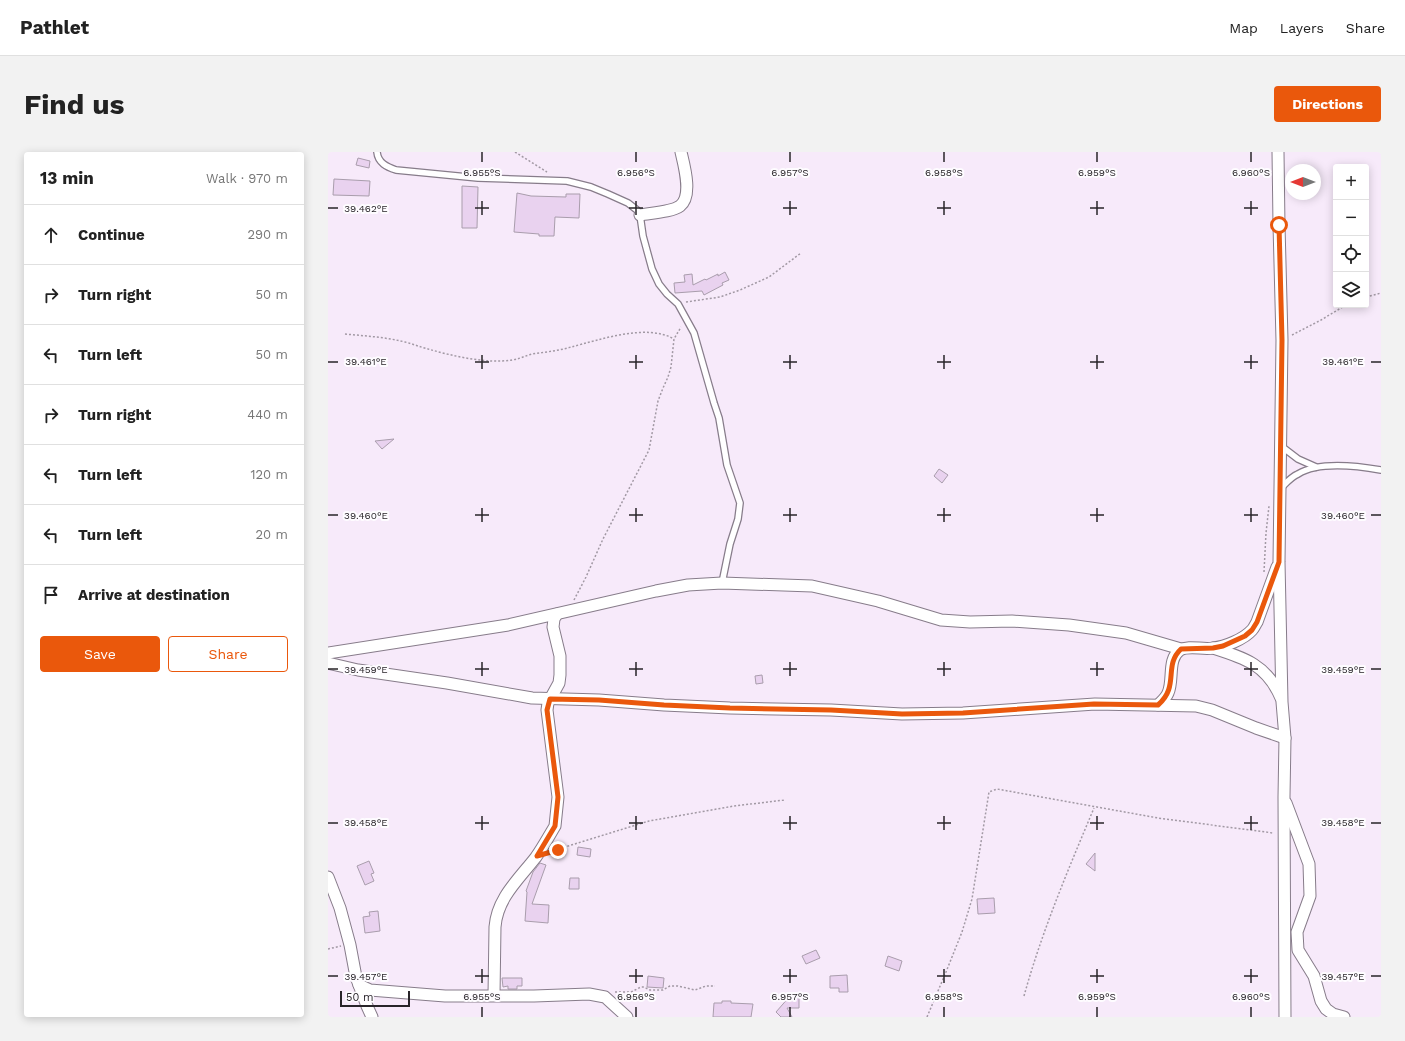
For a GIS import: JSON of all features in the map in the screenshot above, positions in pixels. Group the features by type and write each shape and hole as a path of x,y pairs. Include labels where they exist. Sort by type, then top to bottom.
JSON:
{"street":[{"path":"640,215 675,208 681,205 685,199 687,181 681,152"},
{"path":"1278,152 1282,340 1279,562 1282,702 1285,738 1285,1017"},
{"path":"328,653 508,625 688,585 722,583 812,586 878,601 941,620 970,622 1012,621 1069,625 1126,633 1181,649 1213,648 1236,640 1252,630 1262,609 1279,562"},
{"path":"494,995 495,927 497,913 510,890 537,856 557,820 558,797 547,710 550,699 559,682 560,656 553,627 554,619 561,613"},
{"path":"1213,648 1239,656 1257,666 1268,675 1277,688 1282,702"},
{"path":"1158,705 1165,699 1168,692 1173,659 1181,649"},
{"path":"328,663 358,670 447,683 532,698 599,700 708,707 831,710 902,714 963,713 1094,704 1196,706 1212,710 1285,738"},
{"path":"1284,797 1309,864 1310,896 1297,932 1298,950 1314,976 1321,1001 1326,1009 1333,1014 1344,1017"},
{"path":"328,877 340,908 350,945 356,977 372,1017"},
{"path":"359,985 370,990 445,996 534,996 589,994 605,997 627,1017"}],"lane":[{"path":"377,152 384,165 396,170 478,178 567,181 591,187 615,197 632,206 640,215 645,247 652,269 659,284 678,304 688,319 700,350 714,404 720,418 728,465 740,503 738,520 730,544 722,583"},
{"path":"1281,445 1298,459 1316,467"},
{"path":"1280,490 1299,473 1316,467 1350,466 1381,470"}],"path":[{"path":"515,152 553,175"},
{"path":"678,304 720,297 740,290 770,277 801,253"},
{"path":"1369,297 1381,293"},
{"path":"1282,340 1341,308"},
{"path":"561,613 579,593 603,539 649,450 658,401 671,367 674,339 688,319"},
{"path":"345,334 388,338 443,353 470,358 495,360 512,360 613,336 658,333 667,335 674,339"},
{"path":"1264,572 1268,510 1270,503"},
{"path":"927,1017 962,932 972,899 989,792 997,789 1094,808 1158,818 1284,834"},
{"path":"537,856 649,821 734,806 785,800"},
{"path":"1024,996 1035,958 1050,917 1094,808"},
{"path":"605,997 614,992 631,992 641,987 650,990 664,990 670,986 678,986 695,990 706,986 715,986"}],"building":[{"path":"358,158 370,161 369,168 356,165"},
{"path":"334,179 370,181 369,196 333,195"},
{"path":"462,186 478,187 477,228 462,228"},
{"path":"517,193 531,196 566,197 566,194 580,194 579,218 555,217 554,236 539,236 539,234 514,232"},
{"path":"725,272 729,280 722,283 723,285 704,295 702,291 675,293 674,283 685,282 684,275 692,274 693,285"},
{"path":"394,439 382,449 375,441"},
{"path":"939,469 948,475 942,483 934,476"},
{"path":"762,675 763,683 756,684 755,676"},
{"path":"578,847 591,849 590,857 577,855"},
{"path":"1095,853 1095,871 1086,864"},
{"path":"369,861 374,873 371,874 374,881 365,885 357,866"},
{"path":"540,863 546,865 532,904 549,905 548,923 525,921 526,891 533,872"},
{"path":"570,878 579,878 579,889 569,889"},
{"path":"994,898 995,913 978,914 977,899"},
{"path":"378,911 380,931 365,933 363,917 370,916 369,912"},
{"path":"816,950 820,958 806,964 802,956"},
{"path":"888,956 902,961 899,971 885,966"},
{"path":"847,975 848,992 839,992 839,988 830,988 830,976"},
{"path":"648,976 664,978 663,988 647,987"},
{"path":"502,978 522,978 522,986 517,986 517,989 508,989 508,986 503,987"},
{"path":"790,996 799,996 799,1008 787,1008 792,1017 781,1017 776,1012"},
{"path":"722,1001 753,1004 751,1017 713,1017 714,1003 722,1003"}],"route":[{"path":"558,850 537,856 547,841 557,820 558,797 547,710 550,699 599,700 730,708 831,710 902,714 963,713 1094,704 1158,705 1165,699 1168,692 1173,659 1181,649 1213,648 1223,646 1245,636 1252,630 1257,622 1270,583 1279,562 1282,340 1279,225"}]}
